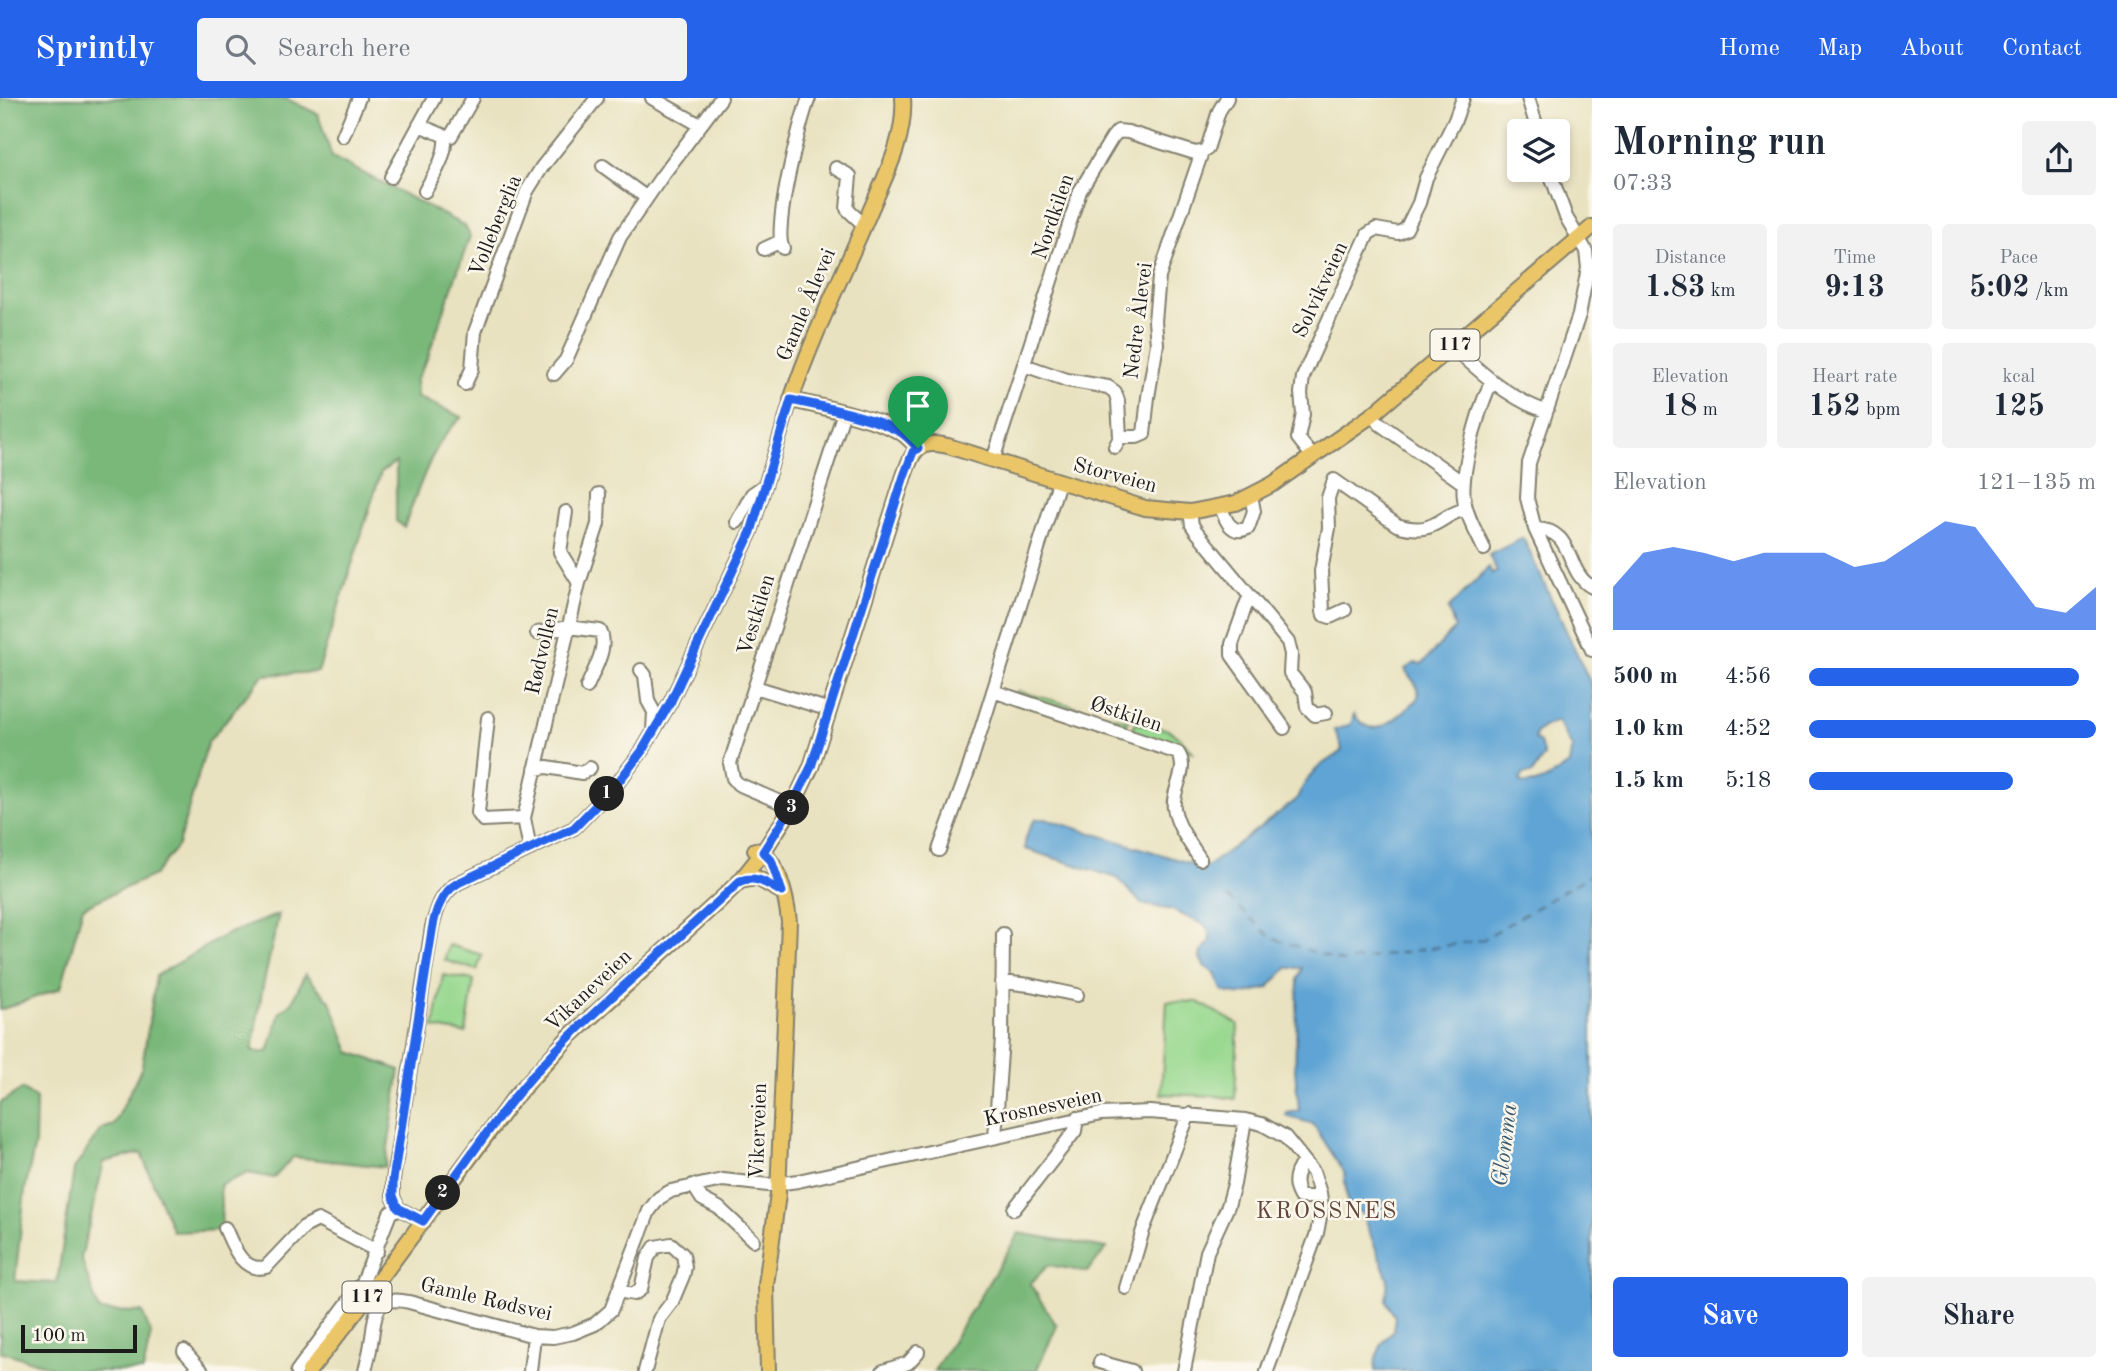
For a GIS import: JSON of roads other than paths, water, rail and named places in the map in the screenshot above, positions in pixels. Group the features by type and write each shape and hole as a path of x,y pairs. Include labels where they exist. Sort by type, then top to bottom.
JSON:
{"main road":[{"name":"Gamle Ålevei","path":"791,400 901,134 904,118 903,98"},
{"name":"Storveien","path":"918,448 928,444 940,444 1146,508 1190,512 1221,507 1251,496 1372,415 1592,227"},
{"path":"791,400 844,412 902,433 918,448"},
{"name":"117","path":"758,854 824,727 904,476 913,452 918,448"},
{"name":"Vikaneveien","path":"309,1371 514,1098 569,1038 740,881 758,854"},
{"name":"Vikaneveien","path":"702,914 758,854"},
{"name":"Vikerveien","path":"758,854 782,892 789,922 778,1184 767,1278 768,1371"},
{"path":"740,881 757,878 782,892"}],"street":[{"path":"343,136 359,98"},
{"path":"391,177 433,98"},
{"path":"419,125 445,136 451,135 473,98"},
{"name":"Volleberglia","path":"465,384 472,369 475,332 527,191 542,167 597,98"},
{"path":"652,98 701,125"},
{"path":"554,374 566,360 620,237 721,98"},
{"path":"764,249 781,245 785,191 809,98"},
{"path":"1202,152 1207,149 1219,111 1227,98"},
{"name":"Solvikveien","path":"1313,457 1298,438 1303,414 1303,377 1368,234 1376,229 1398,233 1406,229 1463,98"},
{"path":"1528,98 1534,119"},
{"name":"Nordkilen","path":"993,460 1080,191 1112,138 1118,131 1128,132 1195,153 1202,152"},
{"path":"425,191 442,159 446,145 445,136"},
{"name":"Nedre Ålevei","path":"1024,365 1067,380 1108,387 1115,392 1118,401 1117,442 1138,438 1144,433 1147,397 1157,344 1159,277 1202,152"},
{"path":"603,166 647,198"},
{"path":"836,168 851,178 847,209 864,225"},
{"path":"1553,182 1566,217 1586,251 1588,268 1579,315 1529,463 1529,512 1592,650"},
{"path":"1453,347 1492,381 1545,411"},
{"path":"1485,549 1466,509 1463,483 1478,419 1492,381"},
{"path":"423,1221 398,1208 393,1190 394,1168 431,937 438,909 450,888 565,833 582,821 616,785 652,735 751,532 791,400"},
{"name":"Vestkilen","path":"780,803 738,784 731,770 731,755 844,412"},
{"path":"1372,415 1430,462 1463,483"},
{"path":"1345,611 1330,617 1324,615 1323,611 1321,571 1329,528 1328,498 1334,481 1397,525 1405,527 1436,525 1459,510 1466,509"},
{"path":"939,850 953,816 1059,482"},
{"path":"737,522 752,494 765,485"},
{"name":"Rødvollen","path":"530,849 524,818 579,583 598,524 599,494"},
{"path":"1221,507 1229,525 1236,530 1243,530 1248,528 1254,510 1251,496"},
{"path":"566,512 560,552 579,583"},
{"path":"1190,512 1196,531 1288,642 1291,654 1290,673 1305,692 1307,707 1315,715 1326,713"},
{"path":"1535,529 1543,529 1557,535 1564,543 1580,578 1592,587"},
{"path":"1251,598 1247,602 1232,644 1232,655 1284,728"},
{"path":"537,634 568,627 597,629 603,634 603,646 587,687"},
{"path":"641,670 645,675 648,701 654,712 652,735"},
{"path":"755,687 830,710"},
{"name":"Østkilen","path":"993,691 1178,754 1183,764 1174,807 1179,825 1200,859"},
{"path":"488,718 478,813 484,820 524,818"},
{"path":"535,769 547,767 582,773 590,768"},
{"path":"995,1138 1000,1068 1003,934"},
{"path":"1002,982 1076,995"},
{"name":"Krosnesveien","path":"778,1184 1077,1118 1126,1112 1245,1120 1274,1130 1285,1138 1304,1161 1312,1172 1320,1193"},
{"path":"1126,1288 1143,1230 1189,1115"},
{"path":"1014,1209 1075,1131 1077,1118"},
{"path":"1184,1371 1207,1252 1228,1206 1245,1120"},
{"path":"1268,1371 1321,1217 1320,1193 1307,1198 1300,1197 1297,1192 1296,1177 1304,1161"},
{"name":"Gamle Rødsvei","path":"365,1371 372,1342 374,1316 387,1301 409,1302 534,1336 560,1336 595,1324 611,1310 645,1221 654,1204 671,1191 723,1180 778,1184"},
{"path":"693,1185 702,1199 719,1208 753,1240"},
{"path":"297,1371 363,1282 390,1213 398,1208"},
{"path":"226,1228 240,1258 260,1269 266,1267 304,1227 318,1220 377,1251"},
{"path":"618,1291 634,1294 641,1289 648,1258 655,1247 671,1244 683,1255 685,1267 672,1302 659,1320 645,1371"},
{"path":"530,1371 534,1336"},
{"path":"184,1351 202,1371"},
{"path":"883,1371 908,1363 918,1352"},
{"path":"1100,1362 1132,1371"}],"water":[{"name":"Glomma","path":"1523,538 1592,686 1592,1371 1375,1371 1376,1357 1393,1330 1395,1317 1386,1301 1388,1279 1361,1212 1348,1209 1344,1172 1313,1124 1286,1116 1287,1113 1299,1111 1295,1070 1298,979 1302,968 1287,968 1268,988 1240,995 1226,992 1222,990 1215,973 1204,966 1200,958 1201,952 1209,943 1210,934 1205,925 1172,910 1142,904 1117,878 1025,849 1025,841 1033,822 1036,819 1046,819 1202,867 1208,866 1296,800 1315,770 1340,752 1342,749 1335,730 1351,724 1354,714 1362,723 1378,727 1394,720 1417,700 1417,687 1405,669 1415,663 1422,664 1455,628 1448,609 1489,567 1492,574 1497,572 1489,555","holes":["1557,721 1573,749 1569,764 1558,772 1534,783 1521,783 1524,774 1532,774 1544,756 1540,743 1535,739 1536,733 1543,727"]}],"district":[{"name":"KROSSNES","path":"1327,1211"}]}
